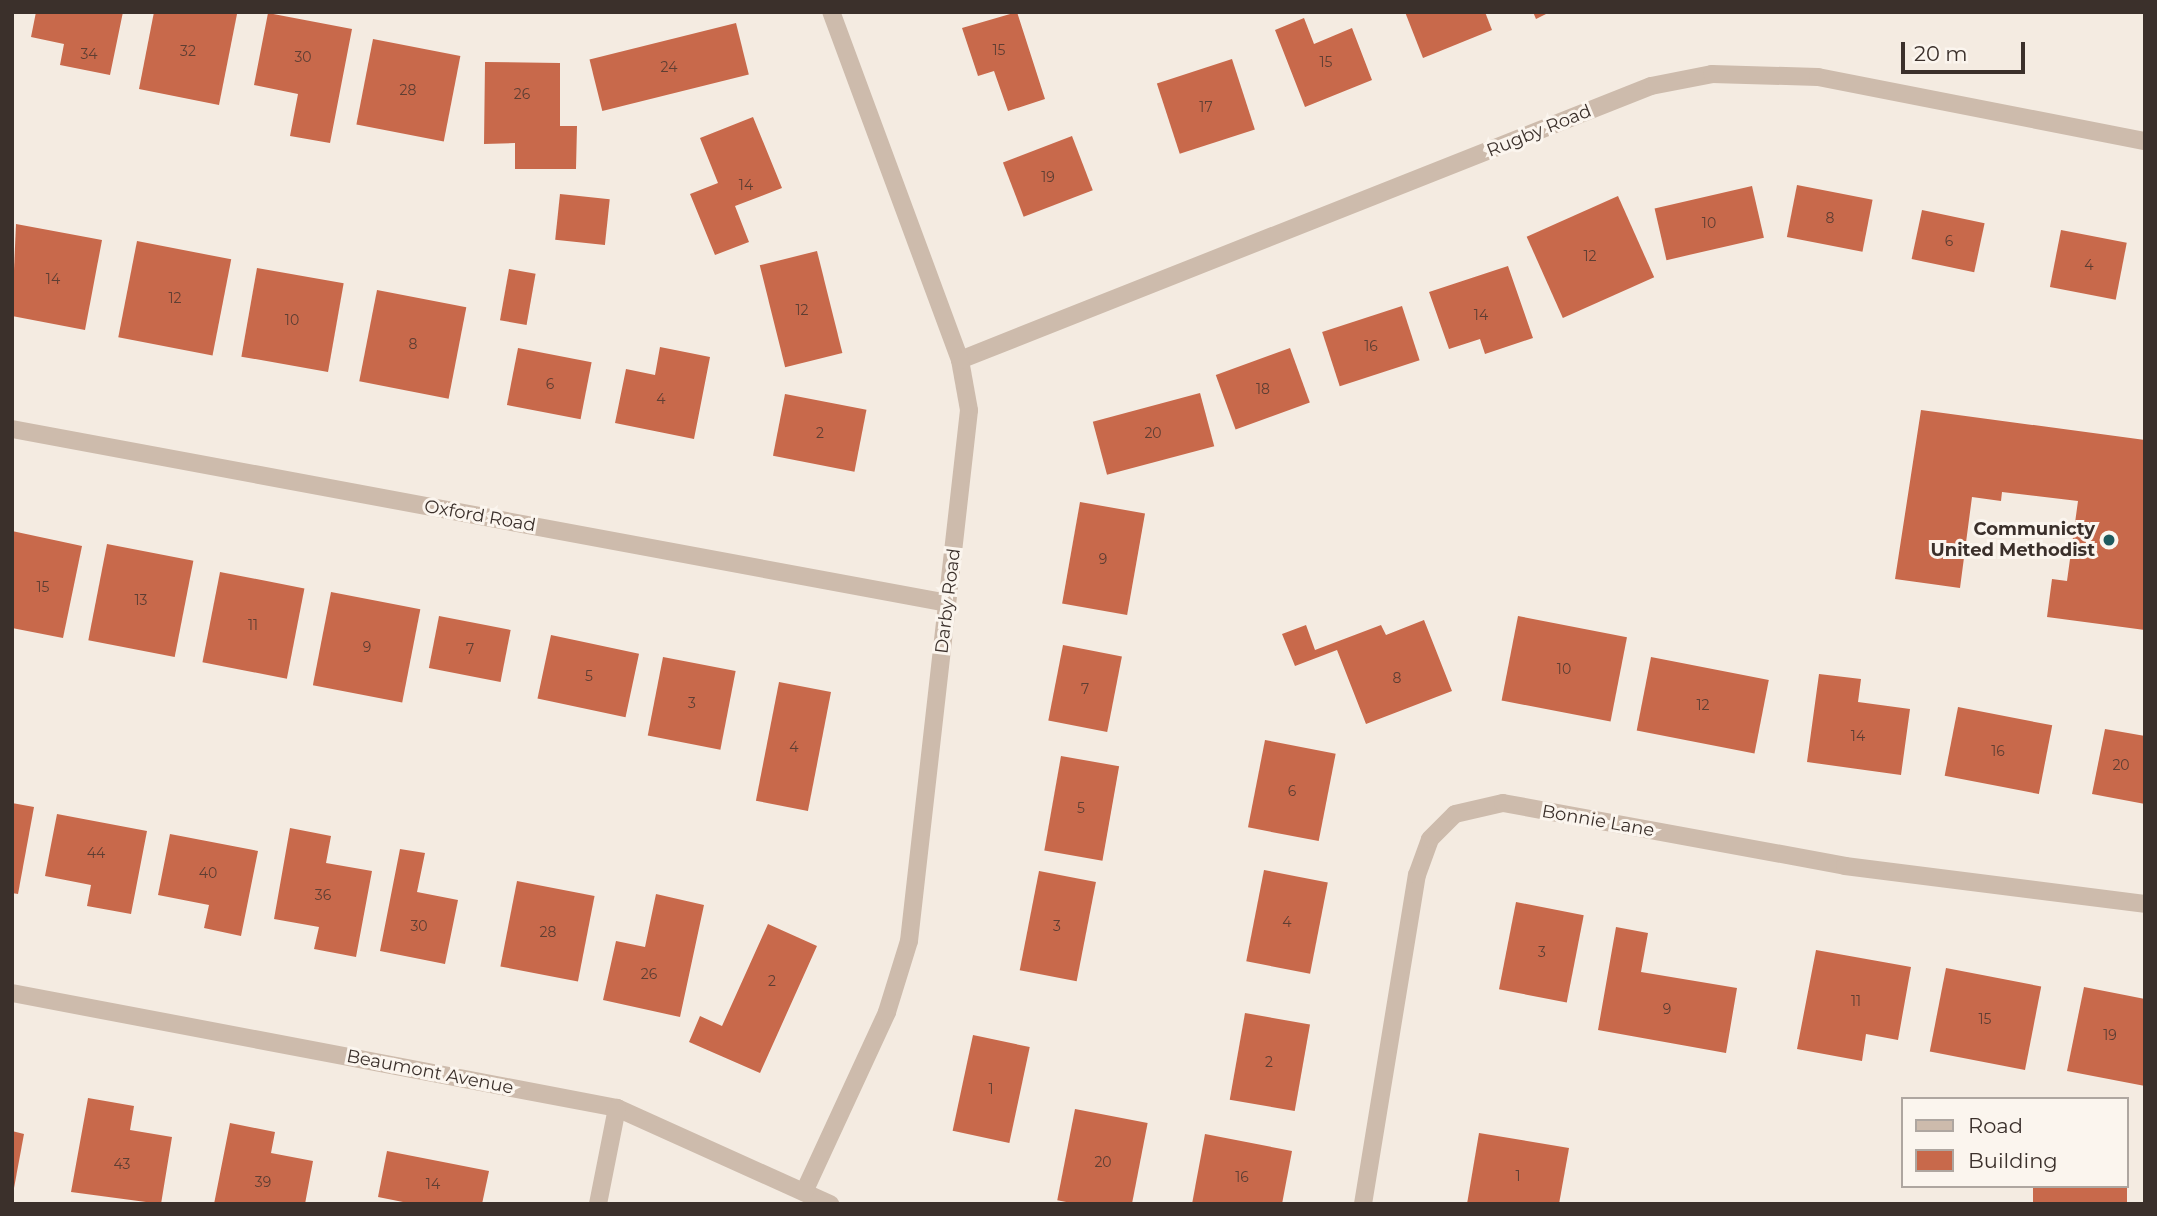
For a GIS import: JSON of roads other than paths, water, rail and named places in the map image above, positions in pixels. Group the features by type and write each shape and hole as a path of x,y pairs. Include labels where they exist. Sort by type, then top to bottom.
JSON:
{"street":[{"name":"Darby Road","path":"804,1192 887,1013 909,941 947,603 968,454 967,382 831,12"},
{"name":"Rugby Road","path":"960,360 1651,86 1712,74 1818,77 2145,141"},
{"name":"Oxford Road","path":"12,429 947,603"},
{"name":"Bonnie Lane","path":"1363,1204 1417,875 1430,839 1455,814 1503,803 1845,866 2145,904"},
{"name":"Beaumont Avenue","path":"12,993 617,1108 830,1204"},
{"path":"598,1204 617,1108"}],"place":[{"name":"Communicty United Methodist","path":"2109,540"}]}
